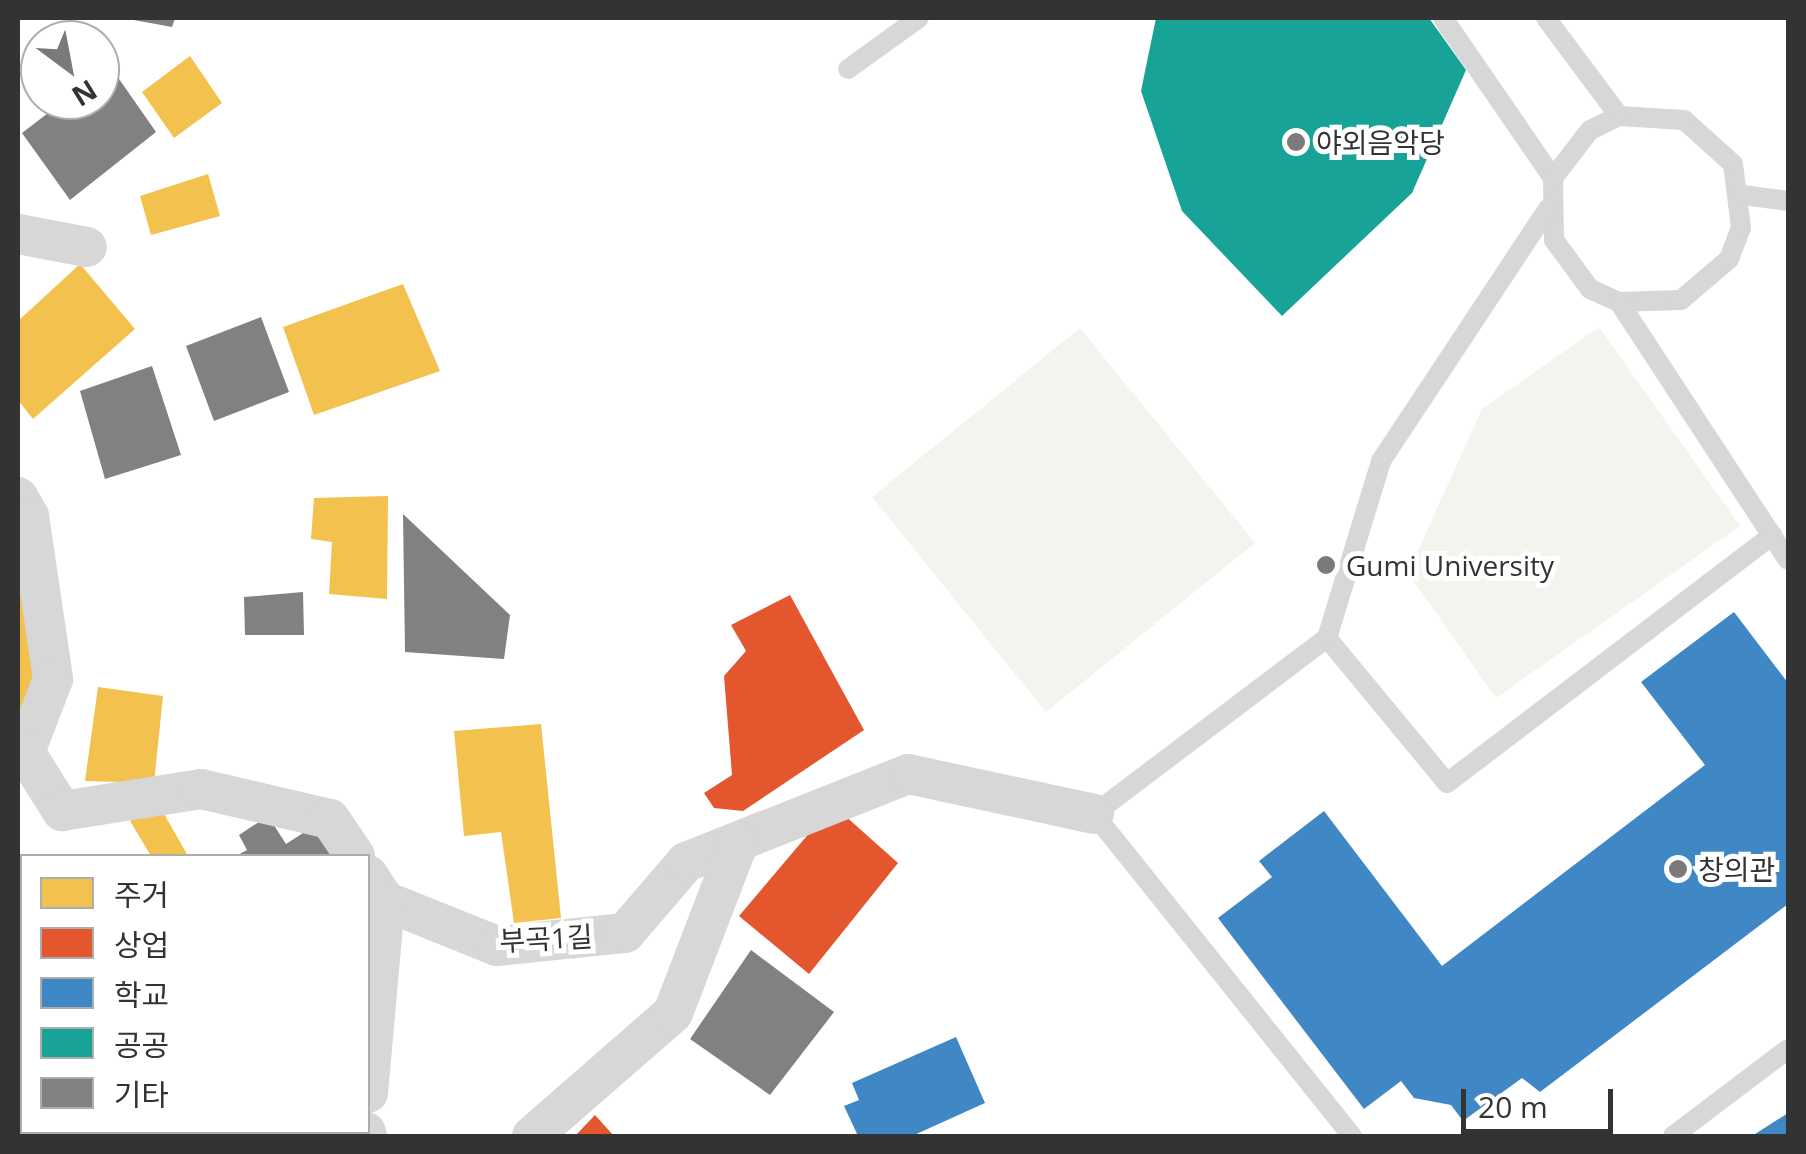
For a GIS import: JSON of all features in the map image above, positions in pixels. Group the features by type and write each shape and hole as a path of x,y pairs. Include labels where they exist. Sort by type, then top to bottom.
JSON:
{"street":[{"path":"18,234 87,247"},
{"path":"18,497 30,516 53,679 22,753 62,810 202,789 330,819 354,854"},
{"name":"부곡1길","path":"370,1042 376,888 497,946 624,932 686,862 908,774 1094,814"},
{"path":"532,1136 673,1013 739,841"}],"lane":[{"path":"848,69 918,18"},
{"path":"1443,18 1553,178"},
{"path":"1546,18 1619,116"},
{"path":"1352,1136 1094,814 1327,638 1380,461 1548,209 1553,178 1590,130 1619,116 1652,112 1712,137 1742,195 1729,259 1707,284 1665,303 1619,302"},
{"path":"1742,195 1788,201"},
{"path":"1548,209 1568,268 1619,302 1788,560"},
{"path":"1327,638 1446,783 1772,536"},
{"path":"1673,1136 1788,1050"}],"shaded area":[{"path":"1599,327 1740,526 1496,698 1408,573 1482,409"},
{"path":"1080,328 1255,543 1046,712 872,497"}],"building: 주거":[{"path":"190,56 222,103 174,138 142,92"},
{"path":"208,174 220,216 151,235 140,196"},
{"path":"80,264 135,329 33,419 18,400 18,321"},
{"path":"403,284 440,371 314,415 283,327"},
{"path":"388,496 387,599 329,594 332,542 311,539 314,498"},
{"path":"18,586 36,670 18,734"},
{"path":"98,687 163,696 154,783 85,781"},
{"path":"541,724 561,918 514,923 501,832 464,836 454,731"},
{"path":"159,805 187,854 150,854 130,821"}],"building: 상업":[{"path":"790,595 864,730 743,811 714,808 704,793 732,775 724,676 746,651 731,625"},
{"path":"833,805 898,863 809,974 739,916"},
{"path":"595,1115 614,1136 575,1136"}],"building: 학교":[{"name":"창의관","path":"1734,612 1788,683 1788,904 1540,1092 1522,1078 1463,1121 1451,1105 1414,1098 1401,1081 1364,1109 1218,918 1272,877 1259,861 1324,811 1442,966 1705,765 1641,682"},
{"path":"956,1037 985,1103 912,1136 858,1136 844,1106 859,1100 852,1083"},
{"path":"1788,1113 1788,1136 1752,1136"}],"building: 공공":[{"name":"야외음악당","path":"1156,18 1429,18 1466,70 1412,193 1282,316 1182,211 1141,91"}],"building: 기타":[{"path":"123,18 175,18 172,27"},
{"path":"120,80 156,132 70,200 22,133 39,120 120,120"},
{"path":"261,317 289,392 214,421 186,346"},
{"path":"152,366 181,455 105,479 80,391"},
{"path":"403,514 510,615 504,659 405,652"},
{"path":"303,592 304,635 245,635 244,597"},
{"path":"268,816 286,844 320,822 340,854 240,854 247,850 239,835"},
{"path":"751,950 834,1012 770,1095 690,1039"}],"place":[{"name":"야외음악당","path":"1296,142"},
{"name":"Gumi University","path":"1326,565"},
{"name":"창의관","path":"1678,869"}]}
